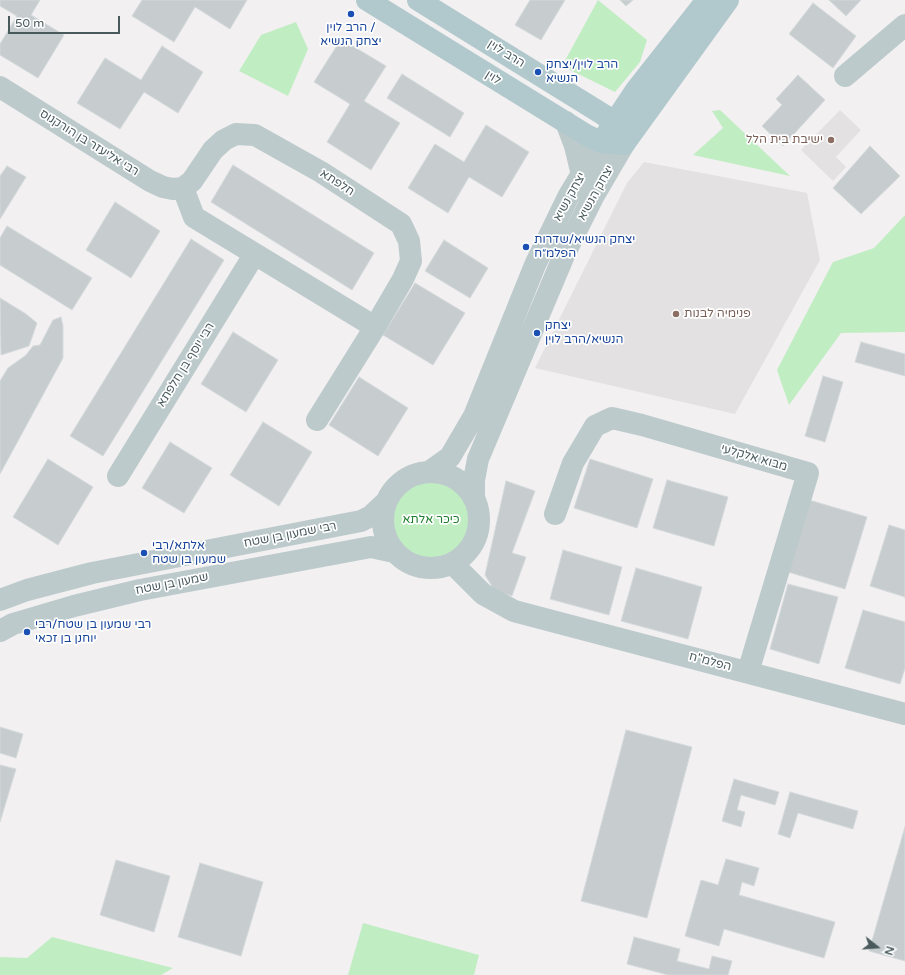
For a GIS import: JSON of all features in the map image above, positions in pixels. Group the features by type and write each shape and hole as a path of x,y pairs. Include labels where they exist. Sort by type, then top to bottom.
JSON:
{"main road":[{"name":"לוין","path":"367,0 588,136 601,142 624,144"},
{"name":"הרב לוין","path":"418,0 613,122 624,144"},
{"name":"יצחק נשיא","path":"601,142 613,122 636,90 707,0"},
{"name":"יצחק הנשיא","path":"624,144 728,0"},
{"path":"580,100 618,98 636,90"}],"street":[{"path":"845,76 905,25"},
{"name":"רבי אליעזר בן הורקנוס","path":"0,87 150,182 173,189 183,188"},
{"path":"566,122 575,146 582,175"},
{"name":"חלפתא","path":"183,188 192,182 213,150 224,140 236,134 255,135 321,172 401,224 409,241 411,261 403,280 375,327"},
{"name":"יצחק נשיא","path":"429,472 450,457 474,416 535,265 568,197 601,142"},
{"name":"יצחק הנשיא","path":"474,497 474,480 478,459 565,252 593,197 624,144"},
{"path":"183,188 194,217 254,255 375,327 317,420"},
{"name":"רבי יוסף בן חלפתא","path":"118,476 254,255"},
{"name":"מבוא אלקלעי","path":"555,514 573,463 595,426 612,418 642,425 808,473 748,672"},
{"path":"429,472 445,474 464,484 474,497 479,513 480,524 478,535 470,549 453,564 436,569 422,568 410,564 394,552 388,543 383,517 387,501 392,492 404,480 413,475 429,472"},
{"name":"רבי שמעון בן שטח","path":"0,600 27,590 92,573 361,521 371,516 387,501"},
{"name":"שמעון בן שטח","path":"0,630 13,624 74,606 140,590 371,547 394,552"},
{"path":"470,549 481,574 492,590 514,611"},
{"path":"453,564 483,594 514,611"},
{"name":"הפלמ\"ח","path":"514,611 905,714"}],"shaded area":[{"name":"ישיבת בית הלל","path":"840,110 861,130 836,157 846,167 833,181 801,150"},
{"name":"פנימיה לבנות","path":"644,162 807,193 820,260 735,414 535,368 627,183"}],"green space":[{"path":"598,0 647,40 640,62 615,92 562,66"},
{"path":"296,22 308,49 288,96 239,71 261,35"},
{"path":"720,110 790,176 693,155 723,128 712,111"},
{"path":"905,215 905,332 841,333 789,405 777,370 833,262 874,248"},
{"name":"כיכר אלתא","path":"431,481 446,484 453,488 463,498 467,505 470,520 467,535 463,542 453,552 446,556 431,559 416,556 409,552 399,542 395,535 392,520 395,505 399,498 409,488 416,484"},
{"path":"363,923 479,955 474,975 348,975"},
{"path":"52,937 173,968 161,975 0,975 0,957 27,958"}],"building":[{"path":"0,0 40,0 31,15 64,35 38,78 0,55 0,44 17,16 0,6"},
{"path":"142,0 247,0 230,29 195,7 174,42 132,16"},
{"path":"530,0 565,0 541,40 515,25"},
{"path":"620,0 633,0 626,6"},
{"path":"829,0 861,0 846,16"},
{"path":"813,3 856,36 833,68 789,34"},
{"path":"341,39 386,66 364,101 400,123 371,170 327,142 350,104 314,82"},
{"path":"162,46 203,72 178,113 144,92 120,129 77,103 105,58 141,80"},
{"path":"402,74 464,113 450,137 387,98"},
{"path":"798,75 825,100 783,146 762,126 782,105 776,99"},
{"path":"486,125 529,152 502,197 469,177 448,213 408,188 435,144 464,162"},
{"path":"870,146 900,176 861,214 833,188"},
{"path":"233,165 374,253 352,290 211,202"},
{"path":"7,166 26,177 0,219 0,176"},
{"path":"115,202 160,231 131,278 86,250"},
{"path":"7,226 92,278 72,310 0,265 0,238"},
{"path":"191,239 224,260 103,456 70,436"},
{"path":"444,240 488,268 470,298 425,271"},
{"path":"415,283 465,313 433,365 383,335"},
{"path":"0,298 26,314 37,323 29,346 1,355"},
{"path":"61,317 63,326 63,358 0,474 0,381 8,368 26,355 33,346 40,345 53,320"},
{"path":"233,332 278,360 246,412 201,384"},
{"path":"861,342 905,354 905,376 855,362"},
{"path":"823,376 843,382 825,442 805,436"},
{"path":"359,377 408,408 378,456 329,425"},
{"path":"263,422 312,452 279,506 230,475"},
{"path":"170,442 212,468 184,513 142,488"},
{"path":"48,459 93,487 58,545 13,517"},
{"path":"590,459 653,479 637,528 574,508"},
{"path":"667,480 728,497 714,546 653,528"},
{"path":"506,481 535,491 512,553 526,557 512,596 495,591 485,575"},
{"path":"809,500 867,517 845,589 788,572"},
{"path":"889,525 905,530 905,597 870,586"},
{"path":"563,550 622,567 609,615 550,599"},
{"path":"636,568 702,587 688,639 621,621"},
{"path":"788,584 838,597 819,664 770,649"},
{"path":"863,610 905,622 905,668 900,684 845,668"},
{"path":"0,727 23,734 16,758 0,753"},
{"path":"626,730 692,747 647,918 581,901"},
{"path":"0,765 16,769 0,822"},
{"path":"734,779 779,792 775,805 741,795 737,810 745,812 741,827 722,821"},
{"path":"790,792 858,811 853,829 798,813 790,838 778,834"},
{"path":"905,827 905,961 869,951"},
{"path":"726,859 759,868 754,886 742,882 739,895 835,922 824,958 724,929 719,946 685,936 701,880 718,885"},
{"path":"116,860 170,876 154,932 100,915"},
{"path":"200,863 263,882 241,956 178,937"},
{"path":"634,937 680,949 677,961 709,969 712,956 732,961 728,975 668,975 627,964"}],"place":[{"name":"הרב לוין / יצחק הנשיא","path":"351,14"},
{"name":"הרב לוין/יצחק הנשיא","path":"538,72"},
{"name":"ישיבת בית הלל","path":"831,140"},
{"name":"יצחק הנשיא/שדרות הפלמ״ח","path":"526,247"},
{"name":"פנימיה לבנות","path":"676,314"},
{"name":"יצחק הנשיא/הרב לוין","path":"537,333"},
{"name":"אלתא/רבי שמעון בן שטח","path":"144,553"},
{"name":"רבי שמעון בן שטח/רבי יוחנן בן זכאי","path":"27,632"}]}
